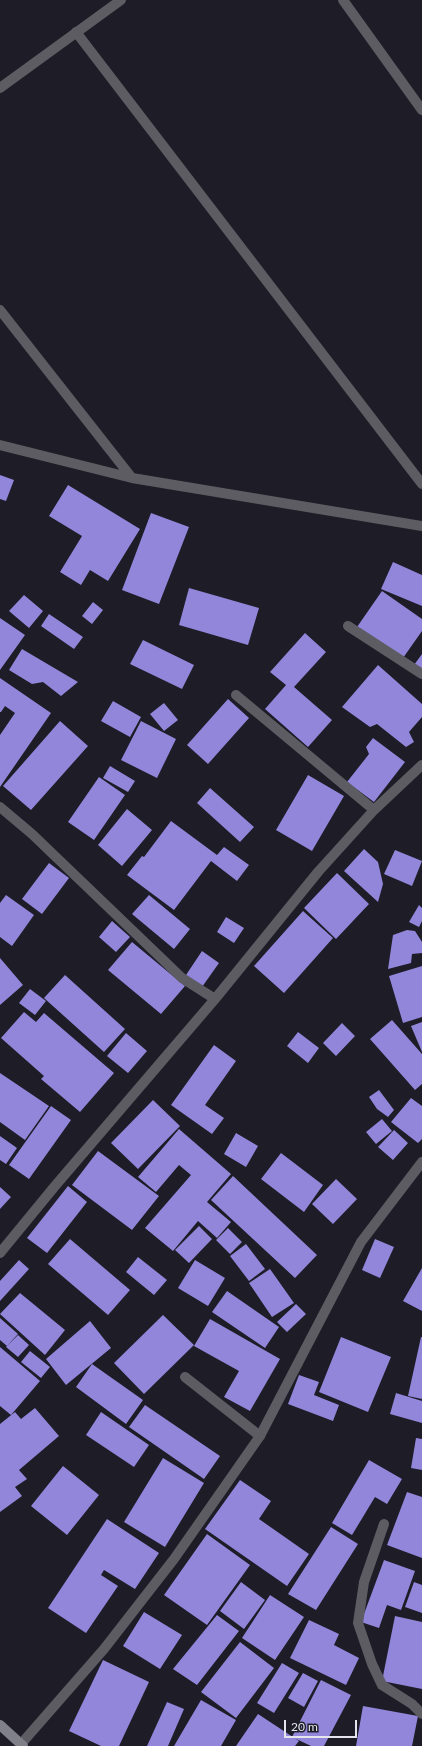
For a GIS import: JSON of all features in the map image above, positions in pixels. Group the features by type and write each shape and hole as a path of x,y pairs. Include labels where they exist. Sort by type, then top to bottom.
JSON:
{"main road":[{"path":"0,1725 22,1745"}],"street":[{"path":"0,88 121,0"},
{"path":"343,0 422,110"},
{"path":"76,32 422,484"},
{"path":"0,310 132,478"},
{"path":"0,445 132,478 422,526"},
{"path":"348,626 422,674"},
{"path":"236,695 374,810"},
{"path":"0,1252 215,1000 318,872 374,810 422,765"},
{"path":"0,807 32,834 182,978 215,1000"},
{"path":"22,1745 104,1649 174,1559 260,1436 361,1242 422,1162"},
{"path":"185,1377 260,1436"},
{"path":"384,1524 364,1582 358,1623 372,1664 382,1685 412,1704 422,1714"}],"building":[{"path":"0,475 14,480 6,501 0,499"},
{"path":"68,485 140,529 108,581 90,570 81,585 60,572 82,536 49,516"},
{"path":"151,513 189,527 159,604 122,590"},
{"path":"393,562 422,575 422,606 381,589"},
{"path":"189,588 259,608 248,645 179,625"},
{"path":"382,591 422,619 422,631 403,658 357,627"},
{"path":"24,595 43,611 29,628 9,611"},
{"path":"93,602 103,610 92,624 82,616"},
{"path":"49,614 83,637 74,649 41,626"},
{"path":"0,618 25,635 0,670"},
{"path":"305,633 326,652 294,687 332,720 308,747 265,709 286,685 270,672"},
{"path":"143,640 194,665 182,689 130,664"},
{"path":"22,649 78,682 61,696 43,682 32,684 9,670"},
{"path":"422,654 422,670 414,665"},
{"path":"378,665 422,704 422,717 409,732 414,742 406,747 377,724 370,727 342,707"},
{"path":"0,678 51,713 0,787 0,735 15,713 5,706 0,712"},
{"path":"228,699 249,718 208,764 187,745"},
{"path":"113,701 141,717 130,737 101,721"},
{"path":"164,703 178,720 164,731 150,714"},
{"path":"60,721 88,746 31,810 3,786"},
{"path":"141,721 176,739 157,778 121,760"},
{"path":"373,738 405,762 374,802 347,782 369,754 366,747"},
{"path":"110,766 135,781 128,792 103,778"},
{"path":"308,775 344,796 312,851 276,830"},
{"path":"99,777 125,795 94,840 68,822"},
{"path":"210,788 254,827 240,842 197,803"},
{"path":"127,809 152,830 122,866 98,845"},
{"path":"171,821 217,855 224,847 249,865 237,881 211,861 174,910 127,875 142,856 144,857"},
{"path":"364,849 378,862 383,884 378,902 344,871"},
{"path":"395,850 422,861 412,886 384,874"},
{"path":"49,863 69,878 42,914 22,899"},
{"path":"337,873 369,904 336,939 304,908"},
{"path":"6,895 34,915 12,946 0,937 0,903"},
{"path":"149,895 190,929 174,949 132,914"},
{"path":"419,905 422,908 422,921 419,927 409,922"},
{"path":"303,911 333,938 284,993 254,966"},
{"path":"226,917 244,928 234,943 217,932"},
{"path":"112,921 130,937 116,952 99,937"},
{"path":"407,930 415,931 422,942 422,953 412,954 411,963 388,969 393,935"},
{"path":"132,942 185,986 161,1014 108,970"},
{"path":"202,951 219,963 202,987 186,975"},
{"path":"0,958 23,985 0,1005"},
{"path":"422,966 422,1017 403,1023 389,976"},
{"path":"65,975 125,1029 104,1052 44,998"},
{"path":"30,989 46,1001 35,1015 19,1003"},
{"path":"24,1012 36,1022 44,1013 114,1073 80,1112 41,1079 44,1076 1,1038"},
{"path":"392,1020 422,1054 422,1084 415,1090 370,1039"},
{"path":"422,1022 422,1052 411,1026"},
{"path":"342,1023 355,1036 336,1056 323,1043"},
{"path":"298,1032 319,1048 308,1063 287,1046"},
{"path":"126,1033 147,1051 128,1073 107,1056"},
{"path":"214,1045 236,1061 205,1105 224,1118 212,1134 171,1105"},
{"path":"0,1073 49,1106 25,1140 0,1122"},
{"path":"379,1090 394,1110 388,1117 377,1109 369,1097"},
{"path":"411,1098 422,1106 422,1139 418,1143 391,1122"},
{"path":"153,1100 180,1126 138,1169 111,1143"},
{"path":"51,1106 71,1120 29,1179 9,1165"},
{"path":"382,1119 392,1131 376,1144 366,1132"},
{"path":"179,1129 231,1174 207,1202 231,1222 217,1238 198,1221 173,1251 145,1228 191,1175 179,1165 156,1192 138,1177"},
{"path":"394,1130 408,1143 393,1160 378,1147"},
{"path":"236,1133 258,1146 246,1167 224,1154"},
{"path":"0,1136 17,1148 6,1164 0,1160"},
{"path":"98,1151 159,1196 132,1230 72,1185"},
{"path":"281,1153 323,1185 304,1212 261,1179"},
{"path":"233,1176 317,1255 295,1278 211,1200"},
{"path":"336,1179 357,1199 333,1224 312,1204"},
{"path":"68,1186 87,1202 47,1253 27,1238"},
{"path":"0,1187 11,1197 0,1209"},
{"path":"199,1226 212,1239 189,1263 175,1250"},
{"path":"228,1228 242,1242 230,1254 216,1240"},
{"path":"70,1239 130,1290 108,1315 48,1264"},
{"path":"375,1239 394,1247 380,1278 362,1270"},
{"path":"246,1244 265,1269 249,1281 230,1256"},
{"path":"138,1257 167,1280 154,1295 126,1272"},
{"path":"19,1260 29,1269 0,1301 0,1281"},
{"path":"195,1260 225,1278 208,1306 178,1288"},
{"path":"422,1268 422,1311 403,1301"},
{"path":"270,1269 294,1303 272,1317 249,1283"},
{"path":"227,1291 279,1327 265,1348 212,1312"},
{"path":"20,1293 65,1330 45,1355 0,1314"},
{"path":"296,1304 306,1314 287,1332 277,1322"},
{"path":"163,1315 194,1345 144,1394 114,1363"},
{"path":"0,1318 18,1334 7,1346 0,1340"},
{"path":"210,1319 280,1359 250,1411 224,1397 239,1371 194,1346"},
{"path":"90,1321 111,1348 66,1385 46,1359"},
{"path":"18,1335 29,1345 18,1357 6,1347"},
{"path":"341,1337 391,1357 368,1412 319,1392"},
{"path":"422,1337 422,1399 408,1396"},
{"path":"0,1347 40,1381 11,1415 0,1406"},
{"path":"30,1351 50,1367 41,1378 21,1362"},
{"path":"92,1364 143,1400 126,1424 76,1387"},
{"path":"299,1375 319,1382 314,1395 339,1405 333,1421 288,1404"},
{"path":"396,1393 422,1401 422,1423 390,1414"},
{"path":"145,1405 220,1456 204,1479 129,1427"},
{"path":"35,1408 59,1436 19,1470 27,1479 15,1487 22,1496 0,1512 0,1424 15,1412 21,1419"},
{"path":"101,1412 149,1445 134,1467 86,1435"},
{"path":"416,1438 422,1439 422,1470 411,1468"},
{"path":"163,1458 204,1483 165,1547 124,1522"},
{"path":"369,1460 402,1479 387,1504 375,1497 352,1535 332,1523"},
{"path":"63,1466 99,1495 67,1535 31,1506"},
{"path":"240,1480 271,1501 259,1519 309,1554 287,1586 205,1529"},
{"path":"407,1492 422,1497 422,1558 387,1545"},
{"path":"107,1519 159,1553 135,1589 104,1570 101,1575 118,1586 86,1633 48,1608"},
{"path":"331,1527 358,1544 316,1610 288,1594"},
{"path":"207,1534 250,1565 207,1625 164,1595"},
{"path":"384,1560 415,1571 401,1610 387,1605 379,1628 361,1622"},
{"path":"241,1582 265,1600 244,1629 220,1611"},
{"path":"414,1582 422,1585 422,1613 405,1607"},
{"path":"270,1595 304,1617 275,1660 242,1638"},
{"path":"144,1612 182,1635 160,1669 123,1646"},
{"path":"217,1615 239,1631 197,1685 173,1669"},
{"path":"395,1616 422,1622 422,1689 382,1681"},
{"path":"309,1620 339,1634 334,1645 359,1658 346,1685 290,1658"},
{"path":"240,1642 274,1668 236,1718 201,1692"},
{"path":"103,1660 149,1682 119,1746 101,1746 69,1731"},
{"path":"282,1663 299,1673 274,1713 257,1703"},
{"path":"303,1673 318,1681 304,1707 288,1698"},
{"path":"321,1680 351,1695 324,1746 311,1746 292,1737"},
{"path":"201,1700 236,1720 221,1746 174,1746"},
{"path":"167,1702 184,1709 168,1746 147,1746"},
{"path":"363,1706 418,1716 412,1746 356,1746"},
{"path":"258,1714 299,1741 295,1746 236,1746"}]}
